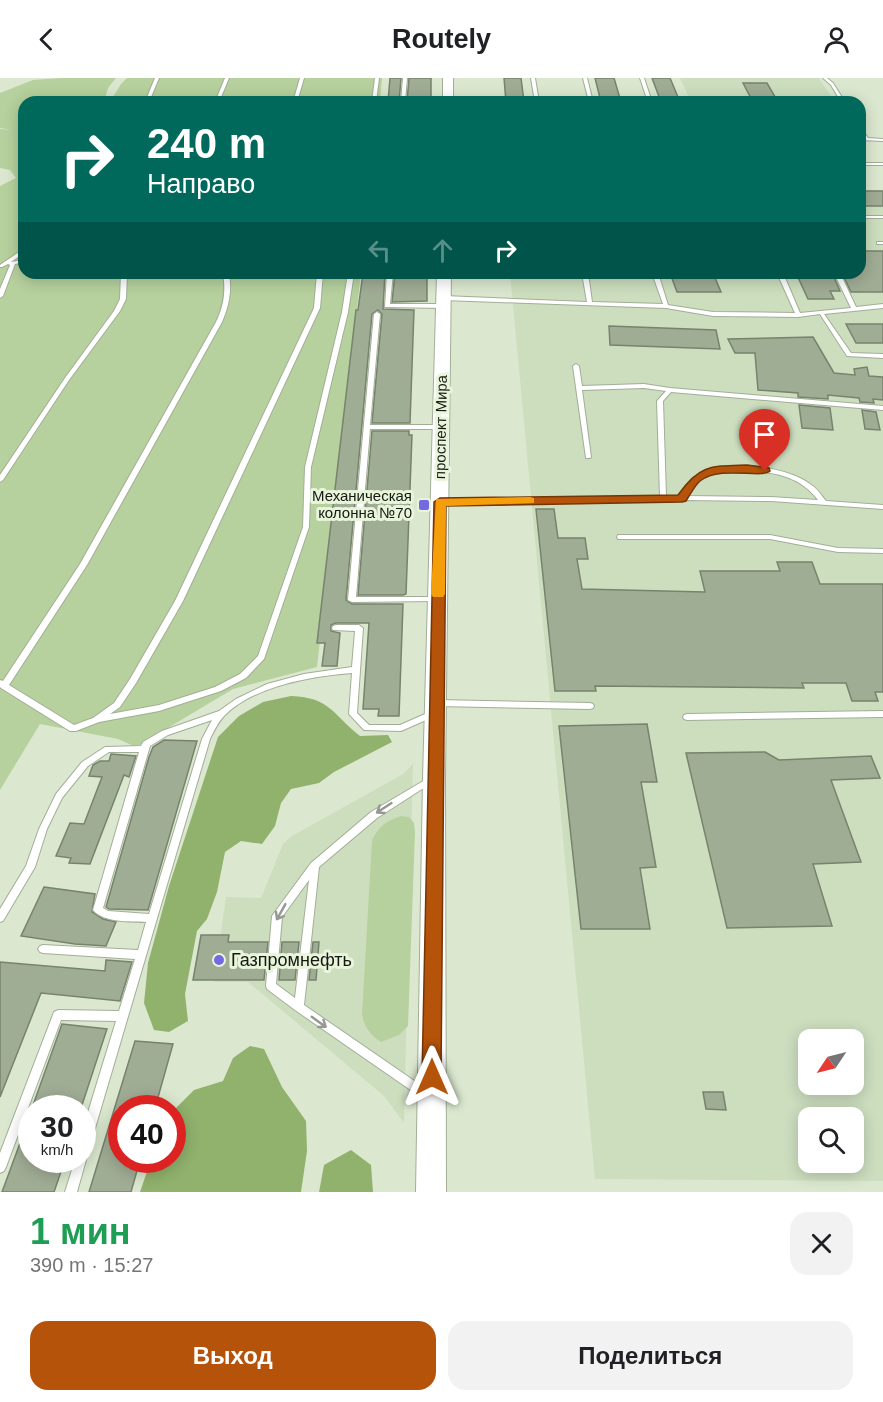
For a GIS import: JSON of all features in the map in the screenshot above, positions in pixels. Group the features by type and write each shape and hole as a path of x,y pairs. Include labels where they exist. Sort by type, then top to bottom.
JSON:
{"street":[{"path":"448,78 448,96"},
{"name":"проспект Мира","path":"430,1192 434,778 444,279"}],"lane":[{"path":"150,96 157,78"},
{"path":"220,96 227,78"},
{"path":"297,96 302,78"},
{"path":"375,96 377,78"},
{"path":"404,96 405,78"},
{"path":"533,78 536,96"},
{"path":"585,78 590,96"},
{"path":"642,78 648,96"},
{"path":"825,78 839,96"},
{"path":"867,140 883,140"},
{"path":"866,164 883,164"},
{"path":"867,217 883,217"},
{"path":"1,266 18,255"},
{"path":"1,266 18,262"},
{"path":"0,296 13,263"},
{"path":"0,480 67,379 117,311 123,299 124,279"},
{"path":"226,279 227,306 219,322 83,565 2,684 73,729 96,720 159,708 218,689 243,676 261,657 306,526 308,467 345,312 350,279"},
{"path":"96,720 117,705 179,601 317,308 319,279"},
{"path":"389,279 387,306 444,302 590,303 666,306 713,314 798,315 883,306"},
{"path":"586,279 590,303"},
{"path":"657,279 666,306"},
{"path":"783,279 798,315"},
{"path":"840,279 854,309"},
{"path":"378,314 352,600 438,599"},
{"path":"822,314 849,355 883,356"},
{"path":"576,366 588,457"},
{"path":"579,388 644,386 883,408"},
{"path":"663,498 660,401 670,390"},
{"path":"367,427 441,428"},
{"path":"682,498 695,479 705,474 715,470 747,468 782,473 791,477 808,485 824,503"},
{"path":"440,502 663,498 771,499 883,507"},
{"path":"620,537 770,537 838,550 883,551"},
{"path":"336,628 359,628 353,714 367,728 401,728 436,708 590,706"},
{"path":"153,918 107,915 98,910 146,744 165,733 222,712 252,695 295,677 356,670"},
{"path":"96,1106 206,739 222,712"},
{"path":"687,717 883,714"},
{"path":"0,918 30,867 43,829 58,796 85,764 108,748 145,749"},
{"path":"431,1100 271,986 277,916 315,865 374,815 434,778"},
{"path":"299,1007 315,865"},
{"path":"43,949 142,955"},
{"path":"0,1167 58,1015 123,1016"},
{"path":"70,1192 76,1173"}],"shaded area":[{"path":"680,78 819,78 831,96 688,96"},
{"path":"866,190 883,190 883,1181 595,1179 511,279 866,279"},
{"path":"413,764 404,1123 384,1096 248,982 214,982 226,897 261,898 283,844 292,836 403,774"}],"green space":[{"path":"116,78 108,88 106,96 18,96 18,279 360,279 317,667 233,689 136,747 118,739 40,724 0,790 0,186 16,178 10,170 0,168 0,129 12,130 0,128 0,93 33,80"},
{"path":"127,78 382,78 380,96 114,96"},
{"path":"291,696 304,697 323,703 360,736 388,735 392,742 334,772 319,783 291,789 281,803 275,826 262,844 241,841 225,852 217,892 207,919 197,931 185,994 188,1021 169,1032 154,1030 144,1003 148,963 169,886 218,737 239,716 263,702"},
{"path":"401,816 409,817 414,823 415,832 408,1026 399,1035 381,1042 368,1031 362,1015 372,840 384,825"},
{"path":"250,1046 264,1049 282,1087 306,1121 307,1151 301,1192 140,1192 147,1173 186,1173 186,1098 194,1090 223,1081 233,1058"},
{"path":"351,1150 371,1165 373,1192 319,1192 324,1165"}],"building":[{"path":"390,78 401,78 400,96 388,96"},
{"path":"409,78 431,78 431,96 408,96"},
{"path":"504,78 521,78 523,96 506,96"},
{"path":"595,78 614,78 619,96 600,96"},
{"path":"652,78 670,78 678,96 659,96"},
{"path":"743,83 767,83 775,96 750,96"},
{"path":"866,191 883,191 883,206 866,206"},
{"path":"866,251 883,251 883,292 851,292 845,279 866,279"},
{"path":"362,279 385,279 383,309 414,310 410,423 372,423 382,314 378,310 372,314 346,600 352,604 403,604 399,716 378,716 379,709 363,709 369,623 331,625 331,631 340,633 337,666 322,666 325,643 317,643 356,310 358,310"},
{"path":"394,279 427,279 427,301 392,302"},
{"path":"672,279 716,279 721,292 677,292"},
{"path":"799,279 835,279 840,291 830,291 834,299 808,299"},
{"path":"846,324 883,324 883,343 856,343"},
{"path":"609,326 716,330 720,349 610,345"},
{"path":"813,337 834,373 855,375 854,369 867,367 869,376 883,377 883,400 873,399 874,403 860,402 859,398 828,395 828,399 798,397 798,393 758,390 755,353 735,353 728,339"},
{"path":"799,405 830,408 833,430 802,428"},
{"path":"862,410 876,412 880,430 865,429"},
{"path":"372,431 409,431 409,435 412,435 406,594 403,595 358,595"},
{"path":"536,509 554,509 558,538 585,538 588,559 577,559 582,589 705,592 700,571 780,571 777,562 812,562 820,584 883,584 883,692 875,692 878,701 852,701 846,683 802,683 804,688 595,686 596,691 555,691"},
{"path":"647,724 657,782 641,782 656,867 640,868 650,929 581,929 559,726"},
{"path":"164,740 197,741 148,910 109,909 106,907 149,757 153,747"},
{"path":"765,752 779,760 871,756 880,778 831,780 861,862 813,864 832,926 727,928 686,753"},
{"path":"111,754 136,756 129,777 124,775 90,864 69,863 71,858 56,856 70,823 84,824 102,777 89,776 93,765 100,761 109,761"},
{"path":"44,887 95,894 92,912 103,919 116,922 106,946 21,936"},
{"path":"201,935 229,935 228,942 268,942 264,980 193,980"},
{"path":"282,942 299,942 295,980 279,980"},
{"path":"313,942 319,942 316,980 309,980"},
{"path":"106,960 132,962 120,1001 41,993 0,1097 0,962 105,971"},
{"path":"62,1024 107,1029 85,1095 37,1095"},
{"path":"135,1041 173,1044 159,1095 119,1095"},
{"path":"703,1092 723,1092 726,1110 706,1109"},
{"path":"108,1130 108,1173 136,1173 131,1192 89,1192"},
{"path":"18,1149 18,1173 61,1173 54,1192 2,1192"}],"slow traffic":[{"path":"438,594 440,502 530,500"}],"place":[{"name":"Механическая колонна №70","path":"424,505"},
{"name":"Газпромнефть","path":"219,960"}],"route":[{"path":"432,1077 434,778 440,502 682,498 695,479 715,470 747,468 765,471"}]}
